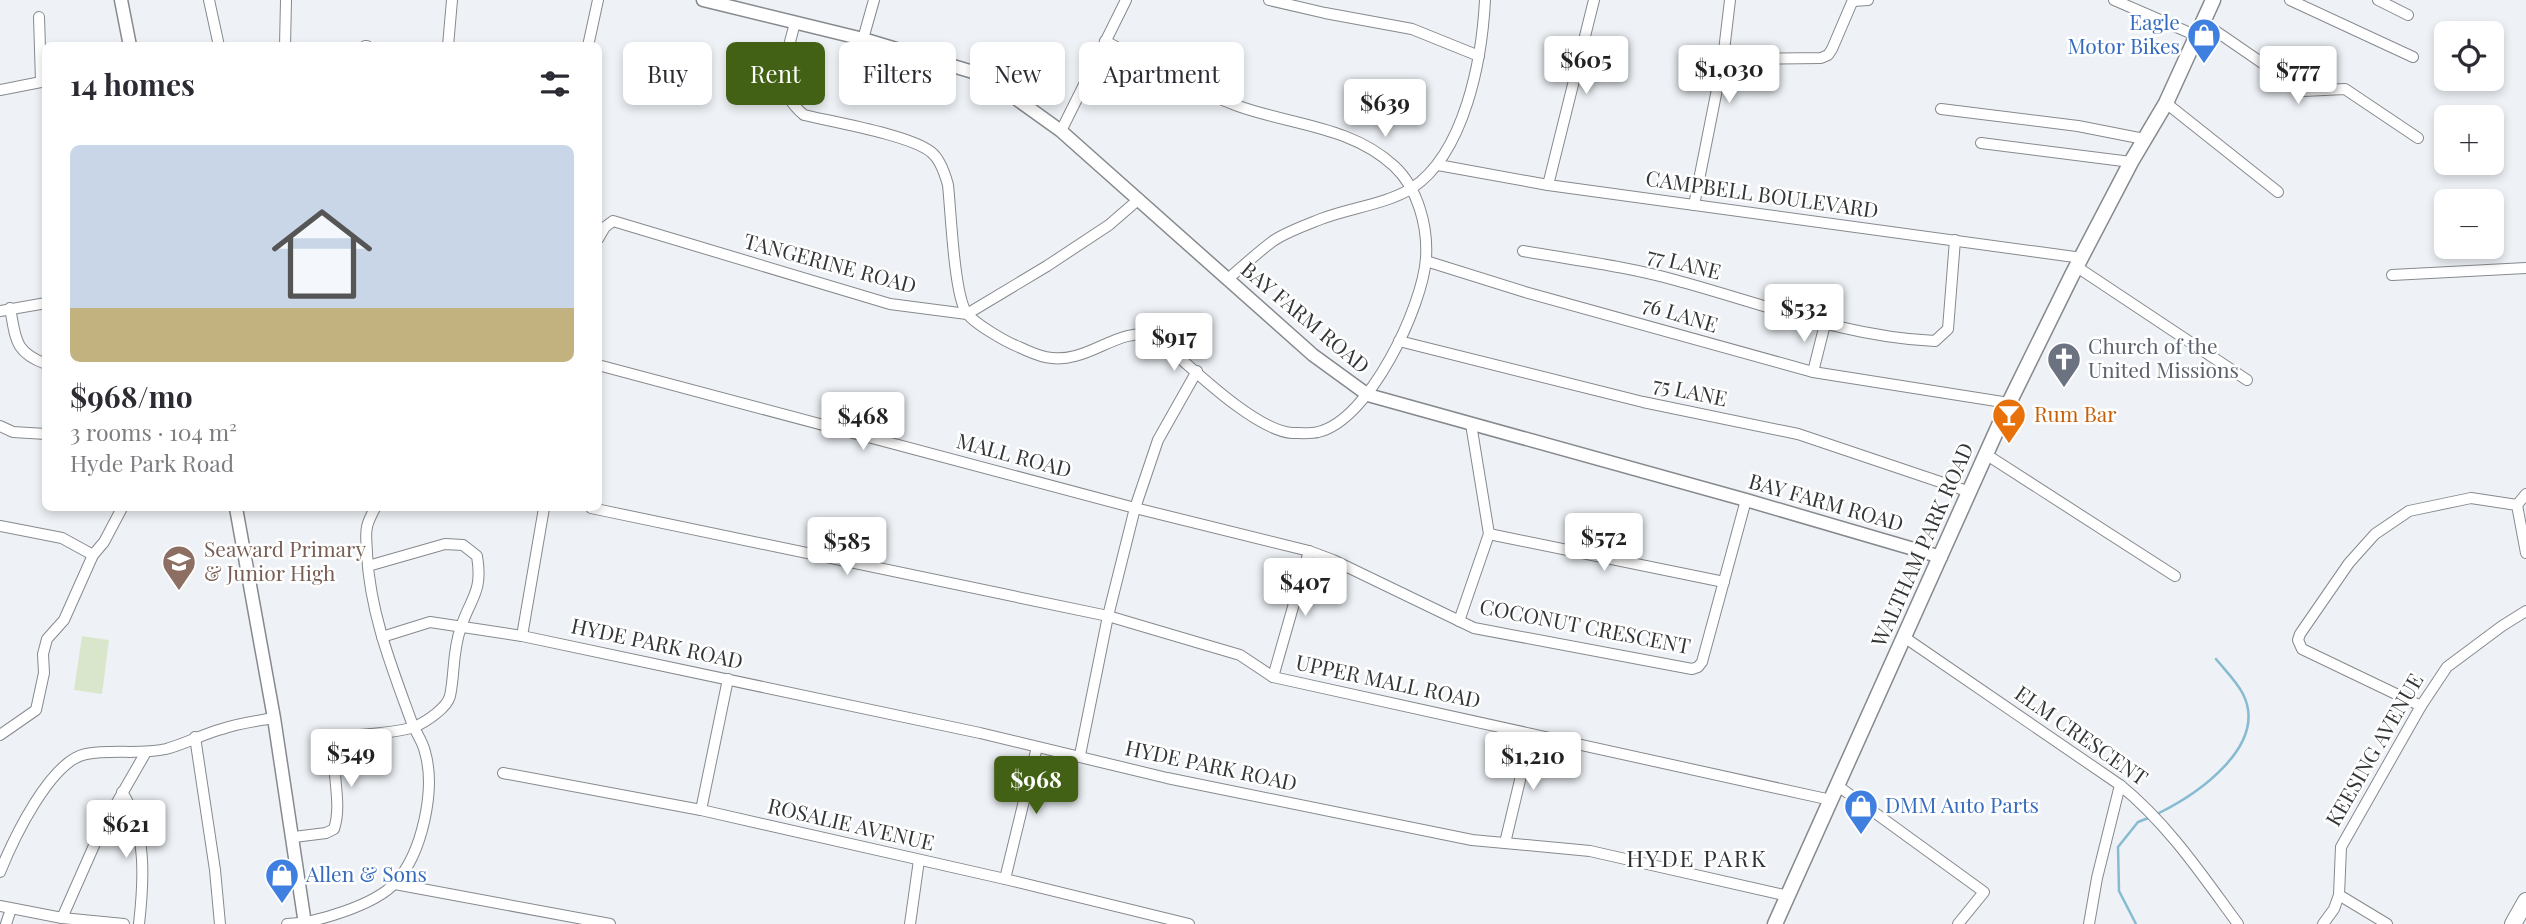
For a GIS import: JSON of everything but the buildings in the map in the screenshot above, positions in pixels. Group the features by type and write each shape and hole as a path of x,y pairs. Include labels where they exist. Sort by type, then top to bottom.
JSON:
{"main road":[{"name":"WALTHAM PARK ROAD","path":"1775,924 2009,403 2131,162 2166,103 2214,0"},
{"path":"2513,924 2526,901"}],"street":[{"path":"121,0 129,42"},
{"path":"209,0 218,42"},
{"path":"285,42 286,0"},
{"path":"448,42 453,0"},
{"path":"588,42 597,0"},
{"name":"BAY FARM ROAD","path":"704,0 863,38 983,75 1061,131 1313,355 1368,395 1746,499 1941,557"},
{"path":"863,38 874,0"},
{"path":"1061,131 1126,0"},
{"path":"1269,0 1412,29 1479,56"},
{"path":"1228,279 1275,239 1321,219 1411,188 1438,165 1461,119 1479,56 1485,0"},
{"path":"1548,185 1594,0"},
{"path":"1694,205 1723,59 1730,0"},
{"path":"1723,59 1821,58 1828,55 1832,49 1853,1 1868,0"},
{"path":"2114,0 2201,30 2303,91 2345,89 2418,138"},
{"path":"2290,0 2413,57"},
{"path":"2378,0 2408,15"},
{"path":"40,17 42,60"},
{"path":"795,22 783,79 784,93 794,107 804,115 909,140 932,152 944,171 960,295 967,314 1006,342 1054,360 1077,356 1129,334 1155,336 1256,420 1290,433 1320,432 1343,418 1368,395 1399,341 1416,299 1426,261 1425,234 1411,188 1395,167 1358,141 1236,105 1105,41"},
{"path":"0,90 42,81"},
{"path":"2166,103 2278,192"},
{"path":"1941,109 2078,127 2144,139"},
{"path":"1981,143 2131,162"},
{"name":"CAMPBELL BOULEVARD","path":"1438,165 1548,185 1955,240 2079,262"},
{"path":"967,314 1109,225 1139,199"},
{"name":"TANGERINE ROAD","path":"602,233 612,221 890,304 967,314"},
{"name":"77 LANE","path":"1523,251 1673,279 1825,324 1935,341 1948,329 1955,240"},
{"name":"76 LANE","path":"1426,261 1713,346 1813,372 2009,403"},
{"path":"2079,262 2247,380"},
{"path":"2392,275 2526,268"},
{"path":"42,304 5,310 17,345 26,355 42,362"},
{"path":"1813,372 1825,324"},
{"name":"75 LANE","path":"1399,341 1643,402 1798,434 1970,492"},
{"name":"MALL ROAD","path":"602,366 1135,509"},
{"path":"1080,755 1108,616 1135,509 1158,440 1197,371"},
{"name":"COCONUT CRESCENT","path":"1459,621 1489,534 1471,424"},
{"path":"0,426 13,432 42,434"},
{"path":"0,438 13,432"},
{"path":"1987,456 2175,576"},
{"path":"2517,505 2526,494"},
{"path":"2421,706 2302,649 2298,640 2300,634 2349,563 2375,534 2409,511 2471,498 2517,505"},
{"name":"COCONUT CRESCENT","path":"1135,509 1309,551 1474,628 1692,668 1702,663 1746,499"},
{"path":"2517,505 2526,552"},
{"name":"UPPER MALL ROAD","path":"602,510 1108,616 1240,655 1273,677 1831,800"},
{"path":"0,735 36,710 44,673 43,654 47,639 64,620 93,555 104,542 120,511"},
{"path":"237,511 274,718 306,924"},
{"path":"287,924 306,924 358,907 395,884 413,854 425,823 429,788 425,751 382,637 368,566 366,529 374,511"},
{"path":"522,636 543,511"},
{"path":"0,526 62,538 93,555"},
{"path":"1489,534 1724,582"},
{"path":"294,837 326,833 334,829 337,819 333,757 336,744 345,737 414,727 442,708 449,699 453,657 480,576 477,556 463,545 445,544 368,566"},
{"path":"1273,677 1309,551"},
{"name":"KEESING AVENUE","path":"2339,895 2341,847 2421,706 2447,667 2526,611"},
{"name":"HYDE PARK ROAD","path":"382,637 430,622 522,636 1080,755 1167,778 1472,840 1590,851 1788,896"},
{"name":"ELM CRESCENT","path":"1904,637 2120,785 2145,805 2169,832 2238,924"},
{"path":"701,810 728,679"},
{"path":"0,872 28,813 67,764 84,755 169,748 226,727 274,718"},
{"path":"1505,843 1531,734"},
{"path":"195,737 215,870 220,924"},
{"path":"1004,879 1037,747"},
{"path":"62,918 100,832 146,752"},
{"name":"ROSALIE AVENUE","path":"503,773 701,810 1189,924"},
{"path":"2089,924 2120,785"},
{"path":"1838,786 1984,892 1958,924"},
{"path":"122,792 129,803 141,850 144,875 139,924"},
{"path":"910,924 919,860"},
{"path":"395,884 610,924"},
{"path":"2323,924 2334,909 2339,895 2387,924"},
{"path":"6,924 5,908 62,918 124,924"}],"green space":[{"path":"82,636 109,640 102,694 74,690"}],"waterway":[{"path":"2157,814 2191,795 2208,781 2237,750 2246,732 2248,713 2243,694 2216,659"},
{"path":"2136,924 2119,891 2118,847 2138,822 2151,817"}],"place":[{"name":"Eagle Motor Bikes","path":"2204,65"},
{"name":"Church of the United Missions","path":"2064,389"},
{"name":"Rum Bar","path":"2009,445"},
{"name":"Seaward Primary & Junior High","path":"179,592"},
{"name":"DMM Auto Parts","path":"1861,836"},
{"name":"Allen & Sons","path":"282,905"}],"district":[{"name":"HYDE PARK","path":"1697,859"}]}
